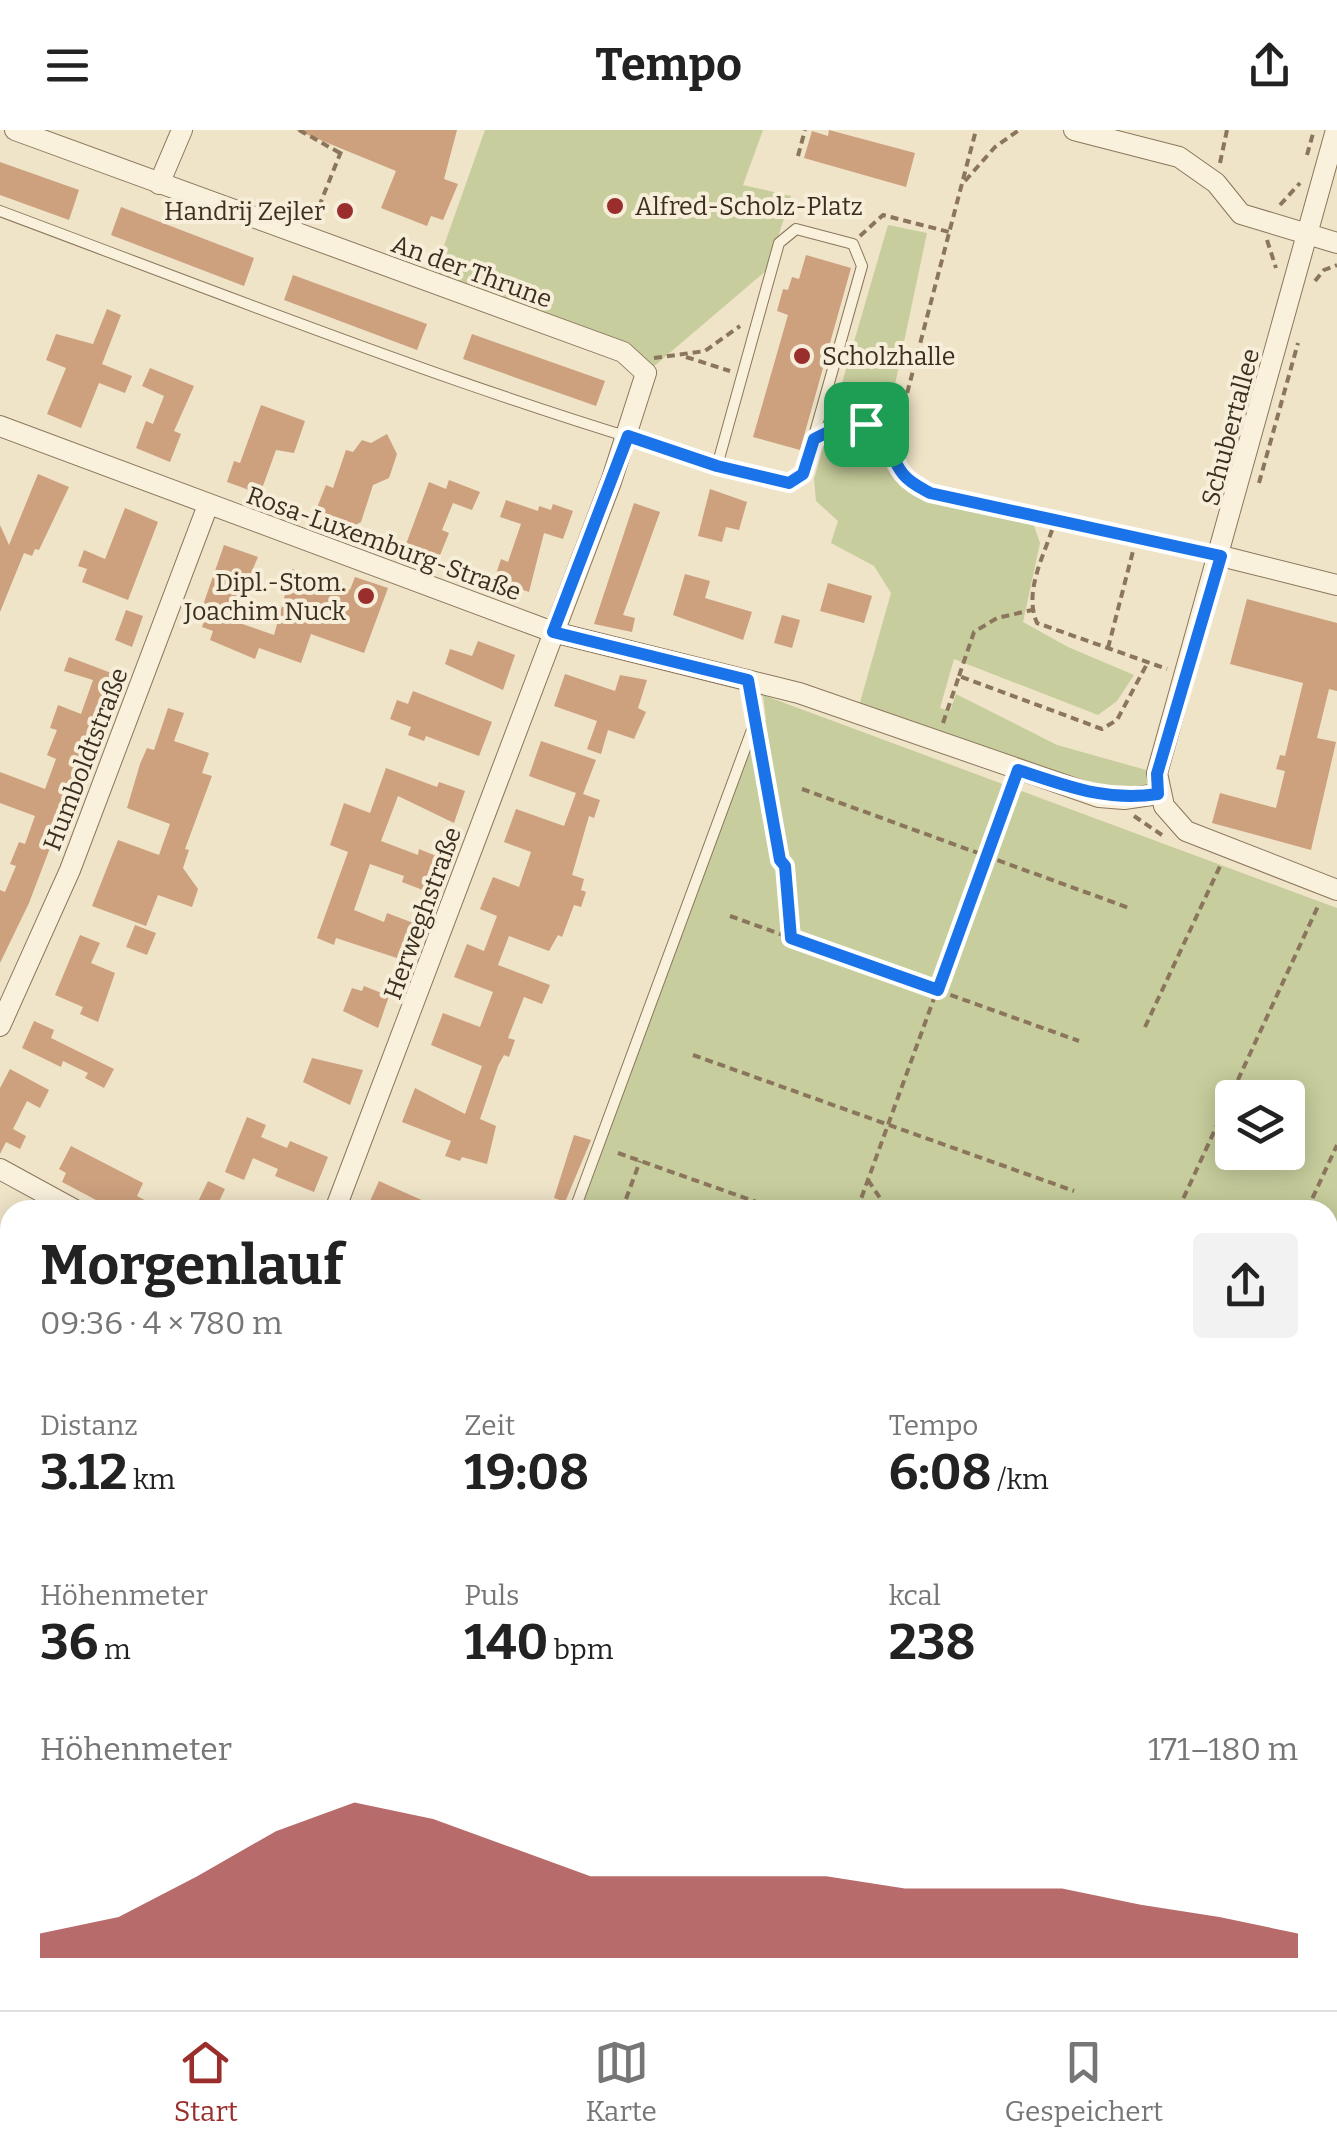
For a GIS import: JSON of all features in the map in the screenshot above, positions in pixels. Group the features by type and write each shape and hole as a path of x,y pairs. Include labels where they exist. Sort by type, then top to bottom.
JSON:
{"street":[{"name":"An der Thrune","path":"15,130 624,352 638,361"},
{"path":"159,184 182,130"},
{"path":"1074,130 1179,157 1216,183 1241,214 1337,243"},
{"name":"Schubertallee","path":"1158,794 1157,774 1221,556 1336,130"},
{"path":"553,632 646,386 646,373 638,361"},
{"name":"Rosa-Luxemburg-Straße","path":"0,426 553,632 748,680 1099,797 1124,799 1158,794"},
{"name":"Humboldtstraße","path":"0,1026 70,870 208,505"},
{"path":"1221,556 1337,586"},
{"name":"Herweghstraße","path":"339,1200 553,632"},
{"path":"1158,794 1173,820 1186,831 1332,888"},
{"path":"0,1169 57,1200"}],"lane":[{"path":"0,211 427,370 717,466 789,483 803,474 862,266 853,244 796,229 778,242 717,466"},
{"path":"983,502 1221,556"},
{"path":"748,680 786,877"},
{"path":"578,1200 756,719"}],"path":[{"path":"299,130 341,151 307,238"},
{"path":"798,156 805,130"},
{"path":"976,130 893,448 900,472 911,482 930,493 983,502"},
{"path":"962,183 995,148 1020,130"},
{"path":"1216,183 1226,130"},
{"path":"853,244 883,215 949,232"},
{"path":"1314,285 1324,270 1337,265"},
{"path":"638,361 682,356 719,343 760,310"},
{"path":"1256,493 1300,337"},
{"path":"682,356 741,375"},
{"path":"814,439 834,426 866,424 893,448"},
{"path":"1056,519 1032,591 1037,623 1186,676"},
{"path":"1108,648 1136,537"},
{"path":"936,742 974,632 997,618 1032,610"},
{"path":"959,676 1102,728 1117,720 1148,662"},
{"path":"861,1200 1018,770"},
{"path":"802,790 1129,908"},
{"path":"1146,1026 1229,846"},
{"path":"786,877 791,938"},
{"path":"1183,1200 1332,888"},
{"path":"730,916 1079,1041"},
{"path":"693,1056 1074,1192"},
{"path":"1312,1200 1337,1145"},
{"path":"618,1152 751,1200"},
{"path":"626,1199 640,1161"},
{"path":"868,1180 881,1200"}],"green space":[{"path":"485,130 763,130 743,185 791,196 768,269 646,373 638,361 431,282"},
{"path":"888,225 927,233 882,446 908,491 1032,520 1040,543 1023,622 1068,647 1134,675 1117,701 1098,715 954,659 940,708 950,711 956,694 1057,745 1157,773 1157,794 1123,799 857,713 891,593 874,566 831,543 838,521 816,501 814,479"},
{"path":"763,695 1337,908 1337,1200 574,1200 756,719 766,720"}],"building":[{"path":"296,130 457,130 444,179 458,184 443,220 431,216 427,226 381,208 396,171"},
{"path":"829,130 915,153 906,187 804,158 812,131 828,136"},
{"path":"0,162 79,190 69,220 0,195"},
{"path":"121,207 254,258 244,286 111,235"},
{"name":"Scholzhalle","path":"806,255 851,268 800,450 753,437 788,315 777,311 783,289 788,290 792,277 799,279"},
{"path":"293,275 427,324 417,350 284,300"},
{"path":"107,309 121,315 102,364 132,376 125,393 99,383 81,428 47,414 66,368 46,360 56,334 93,344"},
{"path":"472,334 605,381 596,406 463,359"},
{"path":"150,368 194,386 174,431 181,434 170,462 136,448 146,421 153,424 164,396 142,386"},
{"path":"261,405 305,421 294,453 276,450 260,494 227,482 234,461 240,463"},
{"path":"387,434 397,454 389,478 373,485 361,522 350,528 314,515 326,485 333,488 346,450 353,452 362,440 371,443"},
{"path":"38,474 69,487 39,550 35,549 32,556 24,553 0,612 0,525 9,545"},
{"path":"449,480 480,492 472,510 453,503 442,530 449,533 438,560 405,547 429,482 446,489"},
{"path":"710,489 747,502 739,530 726,527 722,542 698,536"},
{"path":"506,500 538,511 539,506 551,510 553,504 573,511 563,539 544,533 529,592 494,580 501,559 508,562 521,524 500,517"},
{"path":"634,503 660,512 623,615 635,618 632,632 594,624"},
{"path":"125,508 158,522 128,600 82,582 87,569 78,566 84,550 105,559"},
{"path":"224,545 258,557 231,620 274,635 292,569 350,590 355,577 388,588 364,653 311,634 301,663 259,648 255,659 210,640 213,631 202,627 209,607 203,605"},
{"path":"685,574 710,581 705,598 752,612 743,640 673,615"},
{"path":"828,583 872,596 864,623 820,611"},
{"path":"1247,599 1337,623 1337,691 1329,689 1317,738 1336,742 1311,850 1212,823 1220,793 1276,808 1285,771 1276,769 1280,755 1285,756 1303,683 1230,664"},
{"path":"126,610 143,616 132,647 115,640"},
{"path":"782,615 800,620 792,648 774,643"},
{"path":"478,641 515,655 503,690 445,664 450,649 472,656"},
{"path":"69,657 127,679 123,691 116,688 113,697 104,694 93,726 103,729 96,750 77,777 29,903 0,963 0,890 5,892 16,866 10,864 19,842 25,844 35,816 0,803 0,772 45,789 56,759 47,755 57,730 50,728 58,705 81,714 93,680 64,671"},
{"path":"565,674 615,691 620,675 647,680 638,708 646,712 634,739 608,730 601,754 587,749 597,721 554,706"},
{"path":"413,691 492,722 479,756 426,736 424,741 408,735 411,727 390,719 397,700 408,704"},
{"path":"168,708 184,713 174,741 209,753 202,773 212,776 185,849 189,850 183,868 198,889 192,907 158,895 146,926 92,906 118,840 159,855 170,824 127,808 140,764 147,748 154,750"},
{"path":"541,741 596,760 583,794 600,800 594,818 589,816 572,875 584,879 581,890 586,892 581,907 574,905 562,937 558,935 549,951 509,936 498,965 550,985 542,1004 524,997 508,1038 515,1040 509,1057 504,1055 498,1066 480,1119 496,1126 487,1164 462,1157 460,1161 445,1156 451,1141 402,1122 415,1088 465,1114 482,1066 431,1045 443,1013 480,1027 493,992 454,977 467,944 484,951 497,916 480,909 493,877 519,887 531,852 504,842 516,809 564,826 576,793 529,776"},
{"path":"386,768 437,787 439,782 465,791 454,823 398,796 381,841 418,855 419,849 441,858 428,892 402,882 404,876 370,864 354,910 384,922 387,913 416,924 403,960 336,938 334,945 317,938 348,852 330,845 344,803 370,813"},
{"path":"135,925 156,933 147,955 126,947"},
{"path":"80,935 100,943 91,963 115,973 98,1022 80,1014 83,1007 55,995"},
{"path":"364,986 389,996 378,1028 343,1011 352,988 362,991"},
{"path":"34,1021 54,1030 51,1038 114,1069 104,1088 85,1078 88,1073 63,1061 61,1067 22,1048"},
{"path":"312,1058 363,1070 350,1105 303,1082"},
{"path":"10,1069 49,1090 40,1108 27,1101 13,1129 26,1136 20,1149 6,1142 0,1154 0,1088"},
{"path":"247,1117 266,1125 261,1137 287,1148 290,1141 328,1157 314,1192 275,1176 278,1169 253,1158 244,1180 225,1172"},
{"path":"574,1135 591,1140 566,1200 554,1198"},
{"path":"71,1146 143,1183 137,1196 145,1200 96,1200 62,1182 66,1173 59,1169"},
{"path":"208,1181 225,1189 220,1200 199,1200"},
{"path":"379,1181 422,1200 370,1200"}],"place":[{"name":"Alfred-Scholz-Platz","path":"615,206"},
{"name":"Handrij Zejler","path":"345,211"},
{"name":"Scholzhalle","path":"802,356"},
{"name":"Dipl.-Stom. Joachim Nuck","path":"366,596"}],"route":[{"path":"848,422 866,424 893,448 900,472 930,493 1221,556 1157,774 1158,794 1124,799 1099,797 1018,770 938,990 791,938 785,866 780,860 748,680 553,632 628,436 717,466 789,483 803,474 814,439 834,426 848,422"}]}
